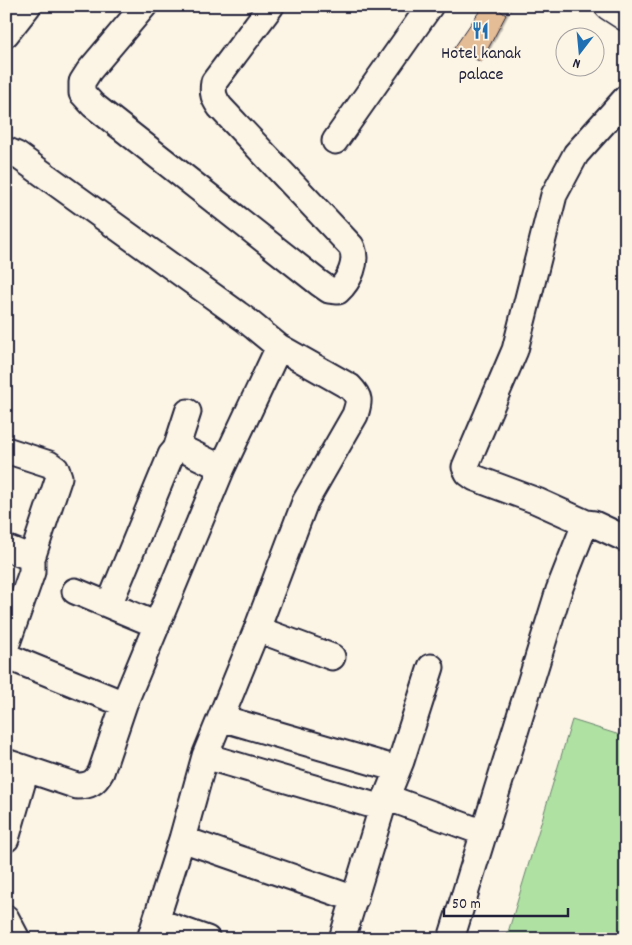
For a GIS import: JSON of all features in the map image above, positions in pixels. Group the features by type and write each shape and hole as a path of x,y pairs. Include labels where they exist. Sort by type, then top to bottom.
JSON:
{"highway":[{"path":"608,6 626,18"}],"street":[{"path":"6,34 28,6"},
{"path":"144,6 89,71 82,82 82,93 93,105 319,283 329,290 338,292 345,285 355,260 355,253 351,246 220,107 212,90 214,82 271,6"},
{"path":"335,141 430,6"},
{"path":"626,98 576,154 554,195 515,350 465,467 468,473 475,478 537,501 586,523 594,524 626,538"},
{"path":"6,150 33,166 246,320 279,347 350,387 357,394 358,402 355,416 305,502 222,718 205,756 182,839 153,930 207,939"},
{"path":"6,839 16,766 77,786 87,786 96,781 101,772 124,704 222,468 279,347"},
{"path":"109,605 171,455 176,449 188,412"},
{"path":"176,449 182,449 222,468"},
{"path":"6,450 49,464 60,477 32,558 32,572 6,646"},
{"path":"451,939 559,590 586,523"},
{"path":"6,548 32,558"},
{"path":"75,591 157,625"},
{"path":"257,629 332,657"},
{"path":"6,656 124,704"},
{"path":"342,939 384,802 431,667"},
{"path":"222,718 397,769"},
{"path":"205,756 298,785 384,802 484,833"},
{"path":"182,839 355,899"},
{"path":"6,918 17,939"}],"green space":[{"path":"572,720 626,737 626,939 506,939"}],"building":[{"name":"Hotel kanak palace","path":"483,6 494,6 506,15 481,62 454,48"}],"place":[{"name":"Hotel kanak palace","path":"481,31"}]}
